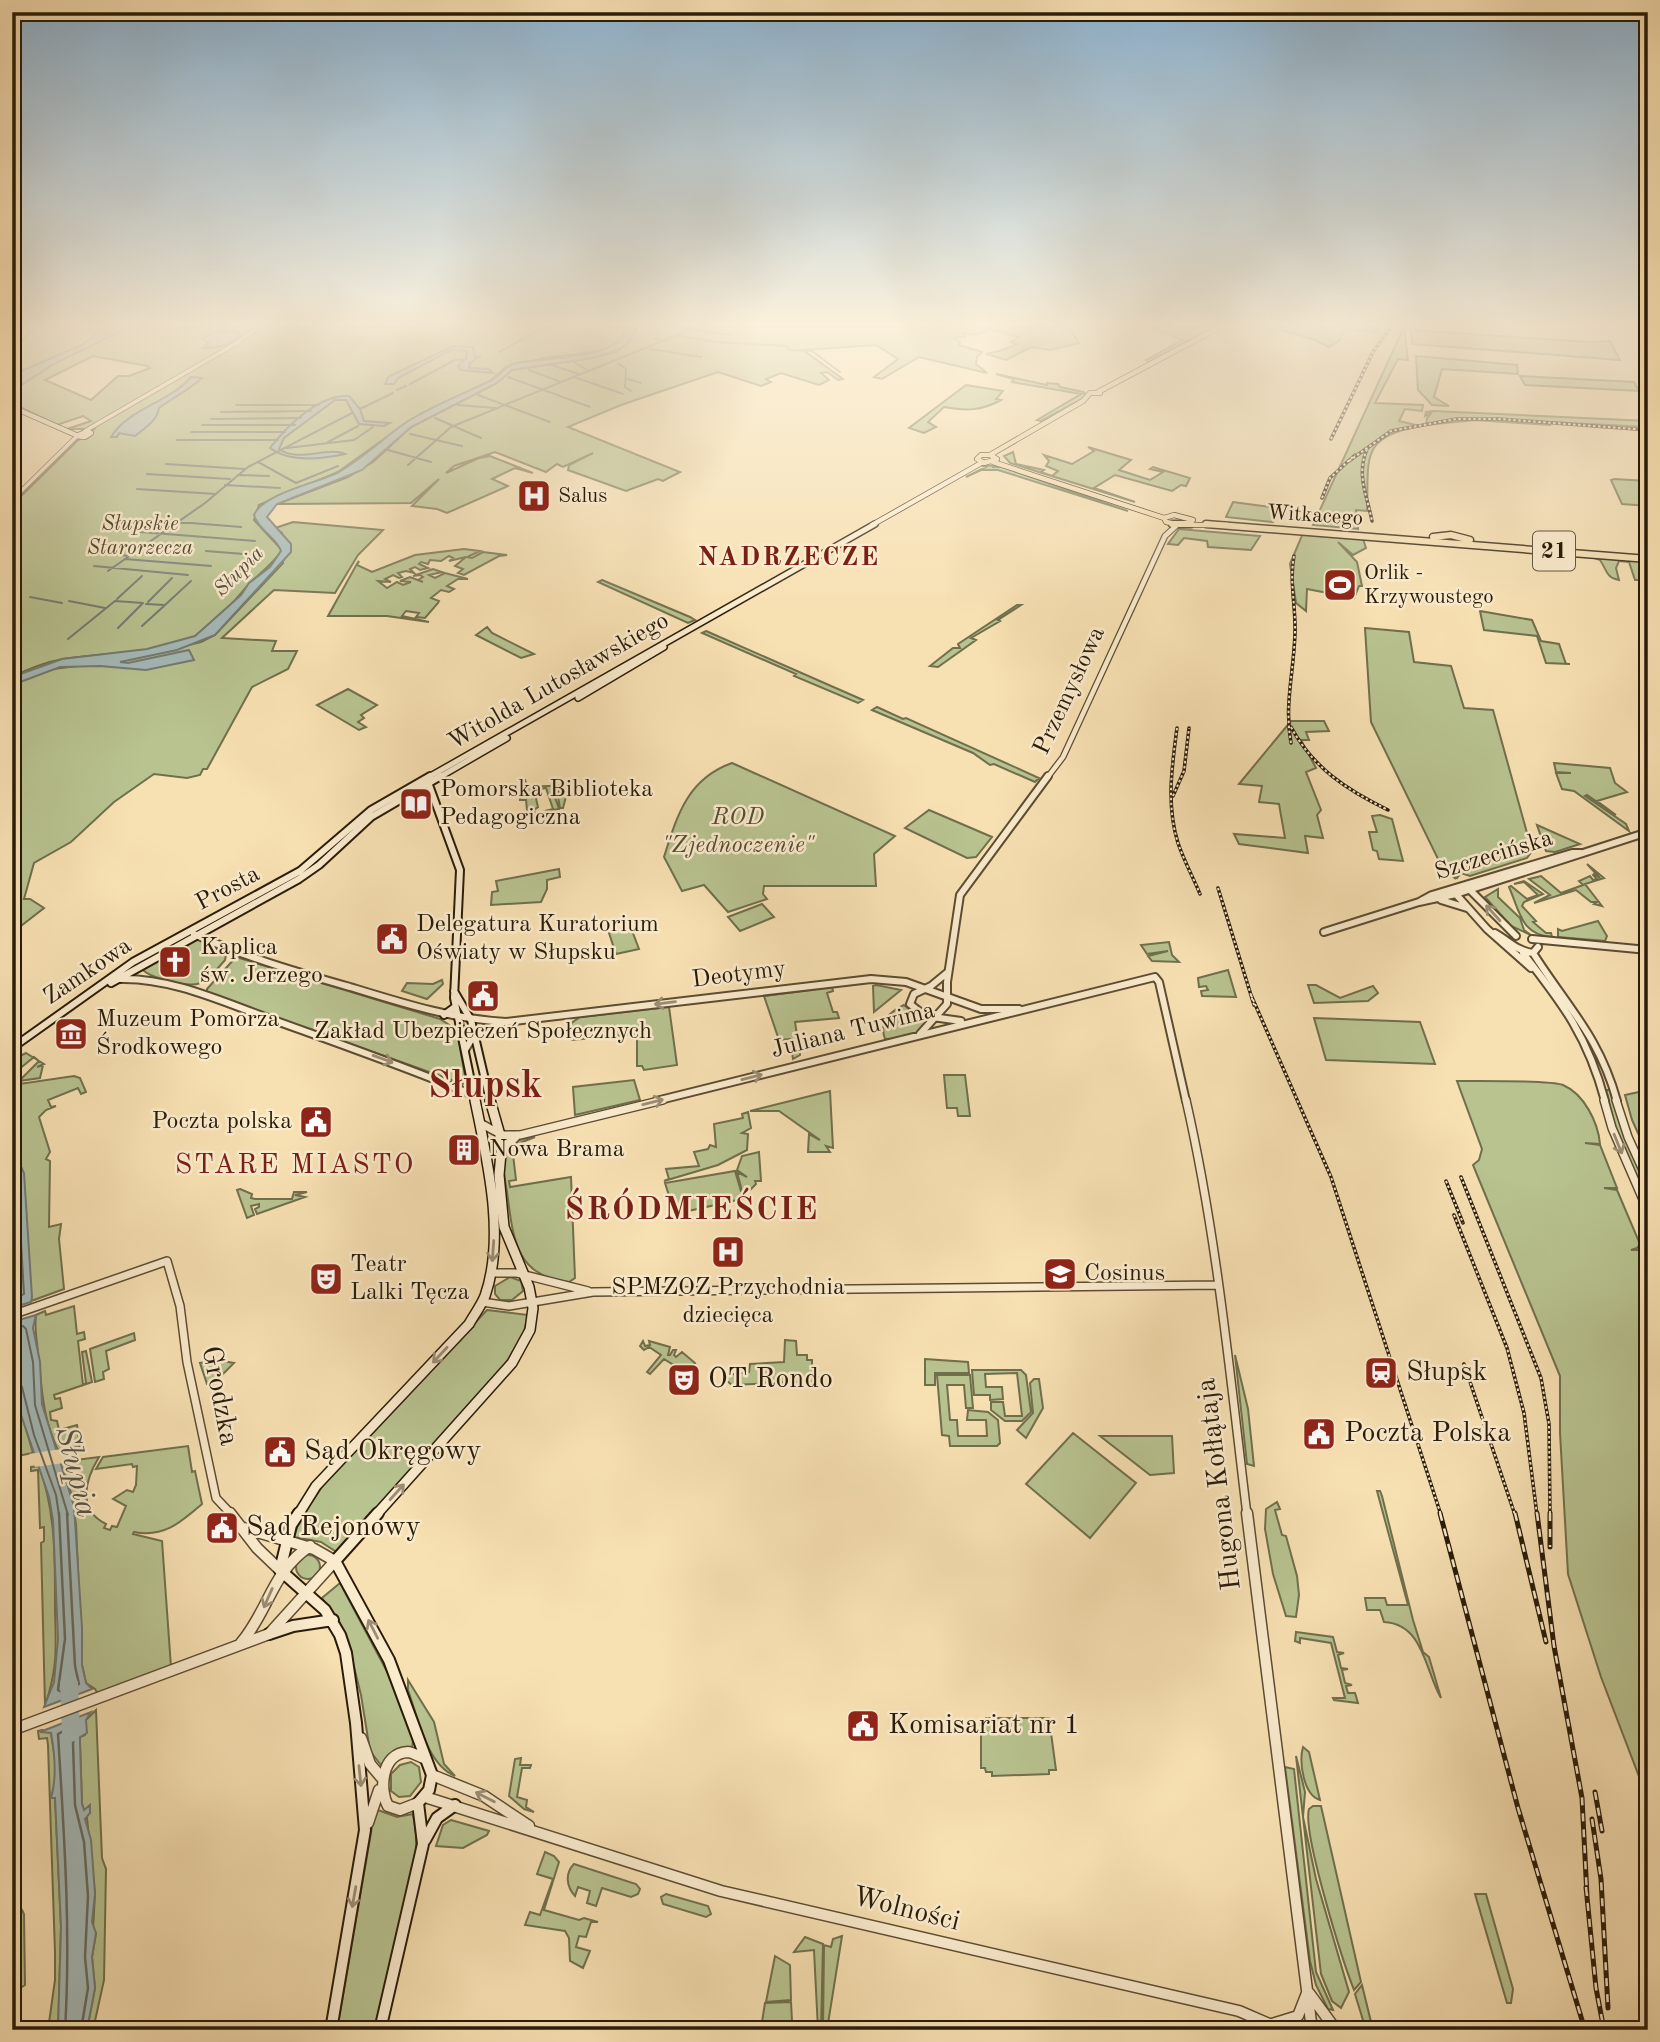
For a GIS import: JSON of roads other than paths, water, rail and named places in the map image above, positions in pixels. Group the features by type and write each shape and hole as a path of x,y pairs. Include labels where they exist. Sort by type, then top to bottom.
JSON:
{"main road":[{"path":"46,422 82,434"},
{"path":"994,458 1051,422"},
{"name":"21","path":"980,461 994,458 1167,522 1177,525 1187,521"},
{"name":"Witolda Lutosławskiego","path":"286,879 318,857 355,821 653,656 687,631 980,461"},
{"name":"21","path":"1167,522 1178,515 1187,521"},
{"name":"Witkacego","path":"1187,521 1440,539"},
{"name":"21","path":"1440,539 1451,535 1464,541 1648,557"},
{"name":"21","path":"1440,539 1454,546 1464,541"},
{"path":"331,2030 365,1830 356,1723 346,1653 333,1620 280,1570 286,1542 297,1515 317,1486 467,1326 482,1302 491,1273 494,1194 455,1007 460,873 425,783"},
{"name":"Witolda Lutosławskiego","path":"307,874 357,827 425,783"},
{"name":"Prosta","path":"216,925 307,874"},
{"name":"Prosta","path":"188,932 286,879"},
{"name":"Zamkowa","path":"12,1050 117,979 216,925"},
{"name":"Zamkowa","path":"12,1050 143,957 188,932"},
{"path":"423,1844 421,1800 432,1774 389,1660 335,1561 512,1363 528,1334 533,1317 533,1301 525,1275 504,1228 499,1168 501,1134 496,1126 471,1020 454,990"},
{"path":"444,1015 455,1007"},
{"path":"269,1634 293,1626 333,1620"},
{"path":"380,2030 423,1844 437,1818 456,1805"}],"street":[{"path":"12,500 82,434 102,422"},
{"name":"Przemysłowa","path":"947,996 960,895 1063,757 1167,522"},
{"name":"Szczecińska","path":"1324,932 1453,892 1471,890 1648,832"},
{"name":"Szczecińska","path":"1419,902 1439,899 1463,885 1572,852 1582,853"},
{"path":"1463,885 1471,890 1513,939 1515,949 1523,953 1569,1012 1590,1054 1612,1128 1648,1211"},
{"path":"1453,892 1487,929 1538,974"},
{"path":"1439,899 1467,909"},
{"path":"214,942 216,925"},
{"path":"1487,929 1513,939 1648,950"},
{"path":"188,932 241,956 444,1015 506,1022"},
{"path":"1532,939 1546,975 1582,1021 1600,1051 1612,1079 1631,1145 1648,1181"},
{"path":"1523,953 1557,943"},
{"path":"141,978 140,965 143,957"},
{"path":"949,971 914,994 910,1004 918,1013 970,1021"},
{"name":"Juliana Tuwima","path":"520,1135 1155,977"},
{"name":"Hugona Kołłątaja","path":"1155,977 1162,992 1199,1157 1218,1285 1312,2030"},
{"path":"117,979 141,978 215,999 416,1071 473,1095"},
{"name":"Deotymy","path":"506,1022 870,979 893,980 926,988"},
{"path":"926,988 981,1009 1028,1008"},
{"path":"916,1037 926,1030 945,1008 947,996"},
{"path":"465,1051 467,1041 475,1035 506,1022"},
{"path":"461,1032 475,1035"},
{"path":"480,1123 501,1134 520,1135"},
{"path":"502,1151 520,1135"},
{"name":"Grodzka","path":"12,1315 166,1261 180,1306 187,1362 216,1498 244,1528 257,1548 280,1570"},
{"path":"491,1273 525,1275 593,1292"},
{"path":"482,1302 505,1306 593,1292 1218,1285"},
{"name":"Grodzka","path":"244,1528 322,1550 335,1561"},
{"path":"237,1646 250,1634 280,1570 310,1546"},
{"path":"12,1730 269,1634 335,1561"},
{"path":"356,1723 370,1764 381,1777"},
{"path":"365,1830 385,1769 398,1757 413,1754 426,1759"},
{"name":"Wolności","path":"432,1774 497,1803 534,1829"},
{"path":"379,1788 382,1800 392,1808 405,1809 421,1800"},
{"name":"Wolności","path":"421,1800 456,1805 721,1891 1239,2011 1283,2030"},
{"path":"1272,2024 1298,2015 1308,1991"},
{"name":"Hugona Kołłątaja","path":"1308,1991 1336,2030"}],"water":[{"path":"124,422 151,422 135,436 119,433 117,437 111,437"},
{"path":"294,422 305,422 284,438 279,449 287,453 345,454 296,458 278,453 270,448"},
{"path":"358,422 390,423 384,426"},
{"path":"406,422 420,422 411,427 362,470 277,504 267,517 291,544 291,552 215,635 177,650 120,662 128,663 189,650 194,660 146,670 100,666 60,667 12,685 12,677 62,659 147,649 195,636 241,595 249,583 270,567 281,551 256,521 254,515 259,507 292,489 339,472"},
{"path":"12,1147 24,1173 32,1297 31,1302 12,1308"},
{"path":"36,1315 33,1328 40,1362 42,1404 74,1506 82,1665 86,1683 92,1689 44,1707 54,1682 58,1639 53,1520 49,1497 19,1409 12,1354 12,1322"},
{"path":"91,1712 86,1720 87,1733 80,1737 80,1743 84,1810 90,1805 90,1813 85,1819 91,1840 95,1894 92,1922 96,1933 92,1957 95,1988 87,2030 58,2030 61,1927 55,1798 51,1798 54,1758 51,1733 40,1732"}],"waterway":[{"path":"238,475 248,467 334,422"},
{"path":"445,422 453,426"},
{"path":"453,426 463,422"},
{"path":"202,425 295,425"},
{"path":"328,442 358,426"},
{"path":"436,440 453,426"},
{"path":"453,426 481,438"},
{"path":"287,448 354,440 373,427"},
{"path":"191,432 285,432"},
{"path":"410,434 436,440"},
{"path":"177,440 278,440"},
{"path":"416,458 436,440"},
{"path":"436,440 462,446"},
{"path":"388,450 416,458"},
{"path":"408,465 416,458"},
{"path":"416,458 431,462"},
{"path":"258,462 296,483 338,466"},
{"path":"166,464 245,469"},
{"path":"147,474 230,479"},
{"path":"226,485 238,475"},
{"path":"238,475 269,476"},
{"path":"216,494 226,485"},
{"path":"226,485 280,488"},
{"path":"137,489 216,494"},
{"path":"178,522 216,494"},
{"path":"153,520 178,522"},
{"path":"161,534 178,522"},
{"path":"178,522 241,527"},
{"path":"115,530 161,534"},
{"path":"144,546 161,534"},
{"path":"161,534 255,541"},
{"path":"99,543 144,546"},
{"path":"125,559 144,546"},
{"path":"144,546 173,548"},
{"path":"206,551 244,554"},
{"path":"102,553 129,556"},
{"path":"113,568 125,559"},
{"path":"125,559 211,566"},
{"path":"94,566 113,568"},
{"path":"108,571 113,568"},
{"path":"113,568 188,575"},
{"path":"117,599 142,576"},
{"path":"148,602 172,578"},
{"path":"146,604 165,605 191,581"},
{"path":"30,597 62,603"},
{"path":"69,601 105,608"},
{"path":"68,639 115,601 143,603 118,628"},
{"path":"142,626 164,606"},
{"name":"Słupia","path":"69,1682 71,1733"}],"railway":[{"path":"1331,439 1339,422"},
{"path":"1349,461 1391,431 1438,422"},
{"path":"1544,422 1648,430"},
{"path":"1367,449 1362,476 1372,521"},
{"path":"1322,498 1330,478 1355,455"},
{"path":"1291,743 1289,702 1295,633 1292,575 1294,556"},
{"path":"1291,727 1310,754 1332,776 1388,810"},
{"path":"1177,728 1171,786 1174,829 1200,894"},
{"path":"1173,796 1184,771 1189,728"},
{"path":"1218,888 1254,1005"},
{"path":"1251,995 1331,1177 1441,1515"},
{"path":"1461,1177 1541,1378 1549,1424 1550,1515"},
{"path":"1446,1181 1463,1223"},
{"path":"1454,1215 1507,1348 1524,1413 1537,1515"},
{"path":"1464,1364 1515,1515"},
{"path":"1440,1513 1518,1808 1585,2030"},
{"path":"1515,1513 1546,1642"},
{"path":"1537,1513 1554,1646 1582,1798 1587,1896"},
{"path":"1550,1515 1550,1547"},
{"path":"1595,1792 1602,1831"},
{"path":"1592,1819 1601,1879 1608,2008"},
{"path":"1586,1887 1596,1988 1604,2030"}],"place":[{"name":"Salus","path":"534,496"},
{"name":"Orlik - Krzywoustego","path":"1340,585"},
{"name":"Pomorska Biblioteka Pedagogiczna","path":"416,804"},
{"name":"Delegatura Kuratorium Oświaty w Słupsku","path":"392,939"},
{"name":"Kaplica św. Jerzego","path":"175,962"},
{"name":"Zakład Ubezpieczeń Społecznych","path":"483,996"},
{"name":"Muzeum Pomorza Środkowego","path":"71,1034"},
{"name":"Poczta polska","path":"316,1122"},
{"name":"Nowa Brama","path":"464,1150"},
{"name":"SPMZOZ Przychodnia dziecięca","path":"728,1252"},
{"name":"Cosinus","path":"1060,1274"},
{"name":"Teatr Lalki Tęcza","path":"326,1279"},
{"name":"Słupsk","path":"1381,1373"},
{"name":"OT Rondo","path":"684,1380"},
{"name":"Poczta Polska","path":"1319,1434"},
{"name":"Sąd Okręgowy","path":"280,1452"},
{"name":"Sąd Rejonowy","path":"222,1528"},
{"name":"Komisariat nr 1","path":"863,1726"}],"district":[{"name":"NADRZECZE","path":"789,558"},
{"name":"Słupsk","path":"485,1087"},
{"name":"STARE MIASTO","path":"295,1166"},
{"name":"ŚRÓDMIEŚCIE","path":"692,1211"}],"park label":[{"name":"Słupskie Starorzecza","path":"140,536"},
{"name":"ROD \"Zjednoczenie\"","path":"738,832"}]}
